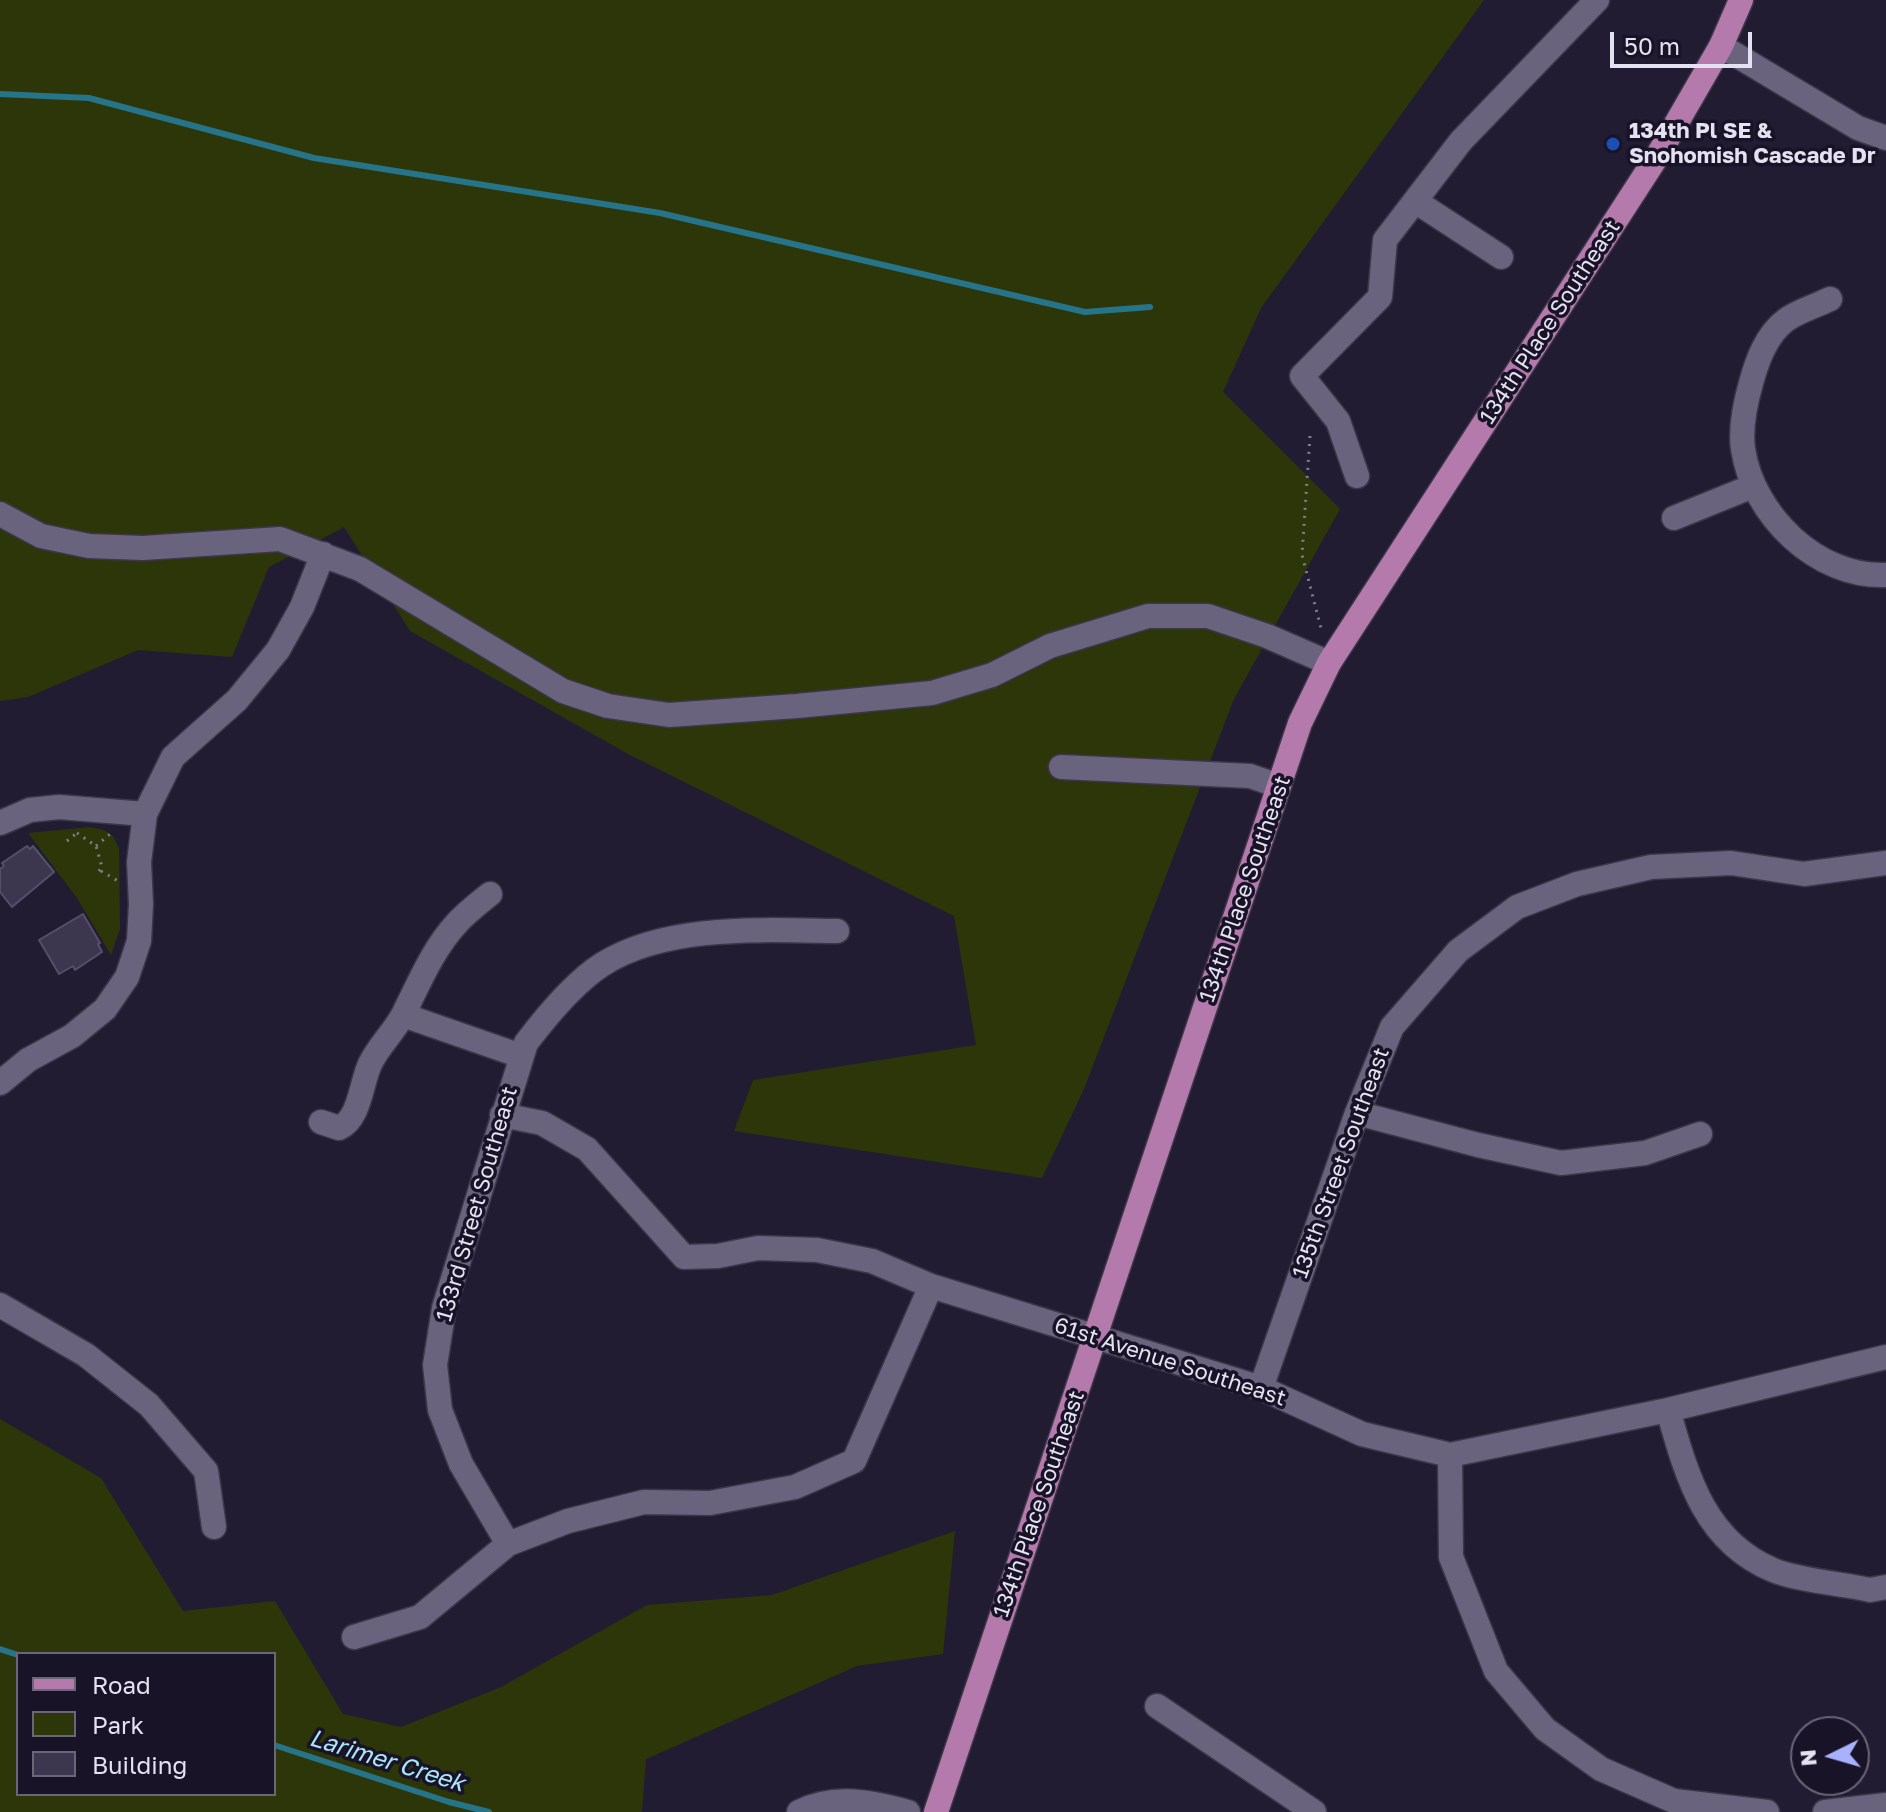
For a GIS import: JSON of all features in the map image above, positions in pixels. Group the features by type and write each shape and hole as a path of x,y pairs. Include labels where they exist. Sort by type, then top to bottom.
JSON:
{"main road":[{"name":"134th Place Southeast","path":"936,1812 1300,723 1329,663 1658,155 1721,46 1741,0"}],"street":[{"path":"1357,476 1338,421 1302,376 1380,297 1385,240 1461,141 1597,0"},
{"path":"1721,46 1858,128 1886,138"},
{"path":"1415,201 1501,257"},
{"path":"1830,299 1785,321 1758,355 1743,409 1743,448 1753,486 1785,532 1820,560 1874,576 1886,575"},
{"path":"1674,518 1753,486"},
{"path":"0,514 41,536 89,546 143,548 280,539 360,569 563,691 608,706 669,715 932,693 992,675 1050,646 1148,616 1208,616 1267,636 1329,663"},
{"path":"0,1083 28,1060 72,1036 105,1009 127,977 139,941 139,862 145,814 173,757 237,700 278,650 302,607 323,554"},
{"path":"1061,767 1250,776 1279,786"},
{"path":"0,823 30,810 59,807 145,814"},
{"name":"135th Street Southeast","path":"1261,1388 1357,1113 1392,1027 1458,951 1517,907 1577,884 1651,867 1731,863 1804,874 1886,863"},
{"path":"321,1122 339,1128 352,1119 368,1068 379,1045 403,1015 440,944 458,922 490,894"},
{"name":"133rd Street Southeast","path":"508,1544 461,1464 440,1410 435,1365 444,1308 526,1043 549,1011 601,965 635,948 685,936 756,930 837,931"},
{"path":"403,1015 521,1056"},
{"path":"1357,1113 1561,1163 1645,1153 1700,1134"},
{"name":"61st Avenue Southeast","path":"502,1115 542,1123 587,1149 684,1257 718,1256 758,1248 817,1250 872,1261 931,1286 1261,1388 1362,1434 1450,1455 1668,1410 1886,1357"},
{"path":"354,1637 420,1617 508,1544 568,1521 644,1502 710,1503 795,1487 854,1461 931,1286"},
{"path":"0,1305 86,1355 149,1405 206,1471 214,1527"},
{"path":"1668,1410 1699,1501 1733,1548 1774,1571 1870,1590 1886,1587"},
{"path":"1450,1455 1451,1557 1496,1671 1545,1729 1601,1769 1674,1801 1767,1812"},
{"path":"1157,1706 1314,1812"},
{"path":"799,1812 847,1799 908,1812"},
{"path":"1825,1812 1886,1805"}],"path":[{"path":"1310,436 1302,555 1329,663"},
{"path":"67,841 77,830 96,846 102,867 96,875"},
{"path":"96,846 110,834"},
{"path":"101,871 120,883"}],"green space":[{"path":"0,0 1484,0 1261,308 1223,392 1340,509 1234,699 1084,1089 1042,1178 734,1131 753,1080 976,1045 954,916 630,755 410,631 344,527 269,567 232,657 138,650 28,697 0,701"},
{"path":"90,827 113,836 119,848 120,929 111,955 77,898 28,833"},
{"path":"0,1419 101,1478 183,1611 275,1601 343,1714 401,1727 501,1687 647,1605 772,1595 955,1531 943,1654 857,1666 646,1759 642,1812 0,1812"}],"building":[{"path":"27,846 30,849 33,846 54,872 12,907 0,892 0,869 4,866 2,863"},
{"path":"83,914 102,952 75,970 73,966 59,974 39,940"}],"waterway":[{"path":"0,94 89,98 314,158 660,213 1085,312 1150,307"},
{"name":"Larimer Creek","path":"0,1649 16,1654"},
{"name":"Larimer Creek","path":"276,1746 489,1812"}],"place":[{"name":"134th Pl SE & Snohomish Cascade Dr","path":"1613,144"}]}
